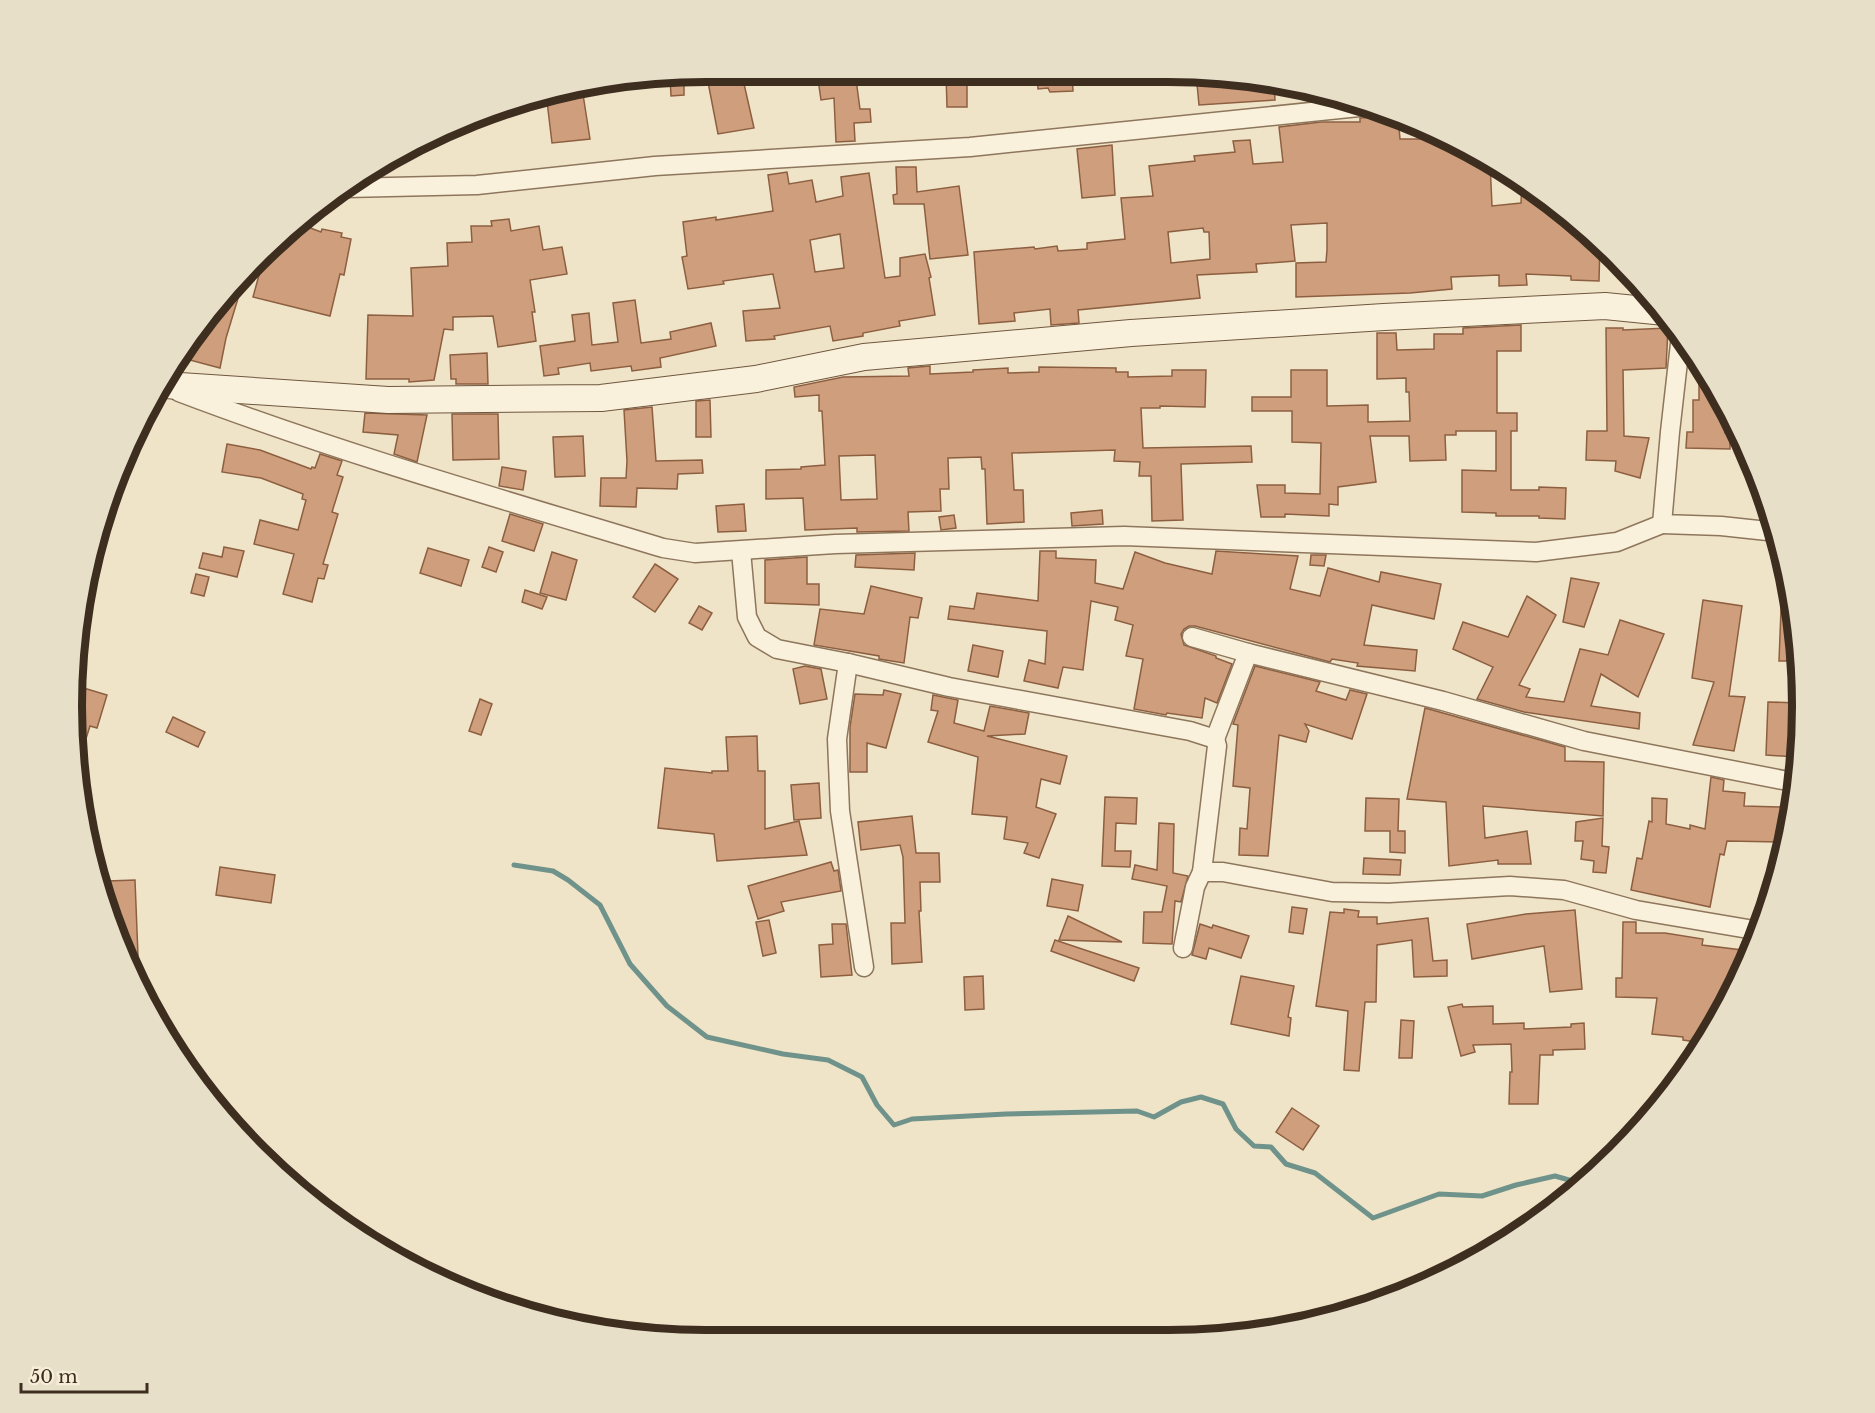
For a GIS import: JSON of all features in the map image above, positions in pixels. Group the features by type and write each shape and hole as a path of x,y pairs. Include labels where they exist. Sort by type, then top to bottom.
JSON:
{"street":[{"path":"361,188 477,185 656,166 970,147 1345,109"},
{"path":"171,386 388,400 601,398 756,379 864,357 1131,333 1605,306 1651,311"},
{"path":"1662,524 1679,349"},
{"path":"170,388 266,425 663,548 695,553 834,544 1124,536 1536,552 1617,542 1662,524 1721,526 1767,531"},
{"path":"741,551 747,617 757,638 777,649 949,687 1190,731 1215,739"},
{"path":"1191,637 1443,701 1584,741 1788,781"},
{"path":"1183,948 1195,887 1202,872 1217,746 1215,739 1248,653"},
{"path":"848,663 837,739 840,811 864,967"},
{"path":"1202,872 1223,872 1332,892 1389,893 1510,886 1564,890 1636,910 1750,933"}],"building":[{"path":"708,82 744,82 754,128 718,134"},
{"path":"818,82 856,82 860,109 870,109 871,122 854,123 855,141 836,142 834,98 821,100"},
{"path":"946,82 967,82 967,107 947,107"},
{"path":"1038,82 1072,82 1073,91 1050,92 1048,88 1038,89"},
{"path":"684,83 684,95 671,96 670,84"},
{"path":"1197,83 1274,92 1275,100 1199,105"},
{"path":"583,94 590,139 552,143 547,103"},
{"path":"1373,117 1399,127 1400,139 1427,139 1481,166 1490,172 1492,206 1521,203 1521,192 1548,211 1600,255 1599,281 1571,280 1571,276 1526,274 1527,285 1499,286 1499,275 1451,277 1452,289 1410,293 1296,297 1296,263 1326,262 1327,223 1291,225 1295,261 1256,264 1257,272 1197,275 1200,298 1078,310 1079,323 1051,325 1050,309 1014,313 1015,321 979,324 974,252 1057,246 1058,251 1087,249 1087,243 1125,239 1121,198 1153,196 1149,166 1195,161 1194,156 1235,152 1233,141 1250,140 1253,164 1283,162 1279,127 1321,122 1360,122 1360,118","holes":["1203,228 1204,232 1209,232 1210,259 1171,263 1168,232"]},
{"path":"1112,145 1115,195 1082,198 1077,149"},
{"path":"896,167 916,167 917,192 959,186 968,255 930,259 924,204 894,204 893,195 897,194"},
{"path":"787,172 789,184 812,180 816,202 843,196 841,177 869,173 885,278 900,276 900,258 925,254 931,277 929,278 935,315 899,321 900,326 833,341 830,326 774,336 775,339 746,341 743,311 780,308 773,274 688,289 682,257 687,256 683,222 716,217 716,220 773,211 768,175","holes":["840,234 844,268 815,272 810,240"]},
{"path":"509,219 511,231 539,226 543,250 562,247 567,274 530,280 535,312 532,312 536,341 498,347 493,316 453,317 453,330 444,329 434,380 409,382 409,379 366,379 368,315 413,316 411,268 448,266 447,243 472,242 471,226 492,226 491,221"},
{"path":"307,227 321,232 322,229 342,233 341,237 351,239 344,275 340,274 330,316 253,297 260,270"},
{"path":"240,292 226,338 220,368 188,360"},
{"path":"635,300 641,343 671,339 670,332 711,323 716,346 660,358 661,367 632,371 631,366 591,371 590,363 558,368 559,374 544,376 540,346 575,341 572,315 589,313 592,345 618,342 613,303"},
{"path":"1521,325 1521,351 1497,351 1497,413 1517,413 1517,431 1511,431 1511,490 1539,490 1539,487 1566,488 1565,519 1462,512 1462,470 1496,471 1496,431 1456,431 1456,435 1445,435 1446,460 1410,461 1409,436 1370,436 1376,482 1338,487 1338,505 1329,504 1329,516 1285,514 1285,517 1261,517 1257,485 1285,485 1285,493 1320,494 1321,443 1292,442 1292,411 1252,411 1252,397 1291,397 1291,370 1327,370 1327,406 1368,405 1368,422 1410,421 1406,378 1377,379 1377,333 1396,333 1397,350 1434,349 1434,334 1463,334 1463,328"},
{"path":"1606,328 1623,328 1623,330 1665,328 1668,332 1666,368 1623,370 1624,436 1649,438 1640,478 1615,471 1616,461 1586,460 1587,431 1607,431"},
{"path":"487,353 488,384 456,384 456,379 451,379 450,355"},
{"path":"930,366 930,374 1008,368 1008,373 1039,372 1039,367 1116,368 1116,372 1128,372 1128,377 1172,376 1172,370 1206,370 1205,407 1141,408 1143,448 1251,446 1252,462 1181,464 1183,520 1152,521 1151,476 1139,476 1140,462 1114,461 1115,450 1012,453 1014,490 1023,490 1024,522 987,524 985,469 982,469 981,457 948,458 949,489 940,489 941,511 908,512 909,531 857,532 857,528 805,530 803,498 766,499 766,470 801,469 801,467 825,465 819,395 795,397 794,387 843,377 909,376 908,368","holes":["875,455 877,499 841,500 839,456"]},
{"path":"1699,385 1703,385 1725,425 1725,433 1730,435 1730,449 1686,448 1687,432 1693,432 1693,400 1699,400"},
{"path":"710,400 711,437 696,437 696,401"},
{"path":"652,407 656,461 702,460 703,473 678,474 677,489 637,488 636,507 600,506 601,478 626,478 624,410"},
{"path":"365,413 427,415 417,462 394,454 398,435 363,432"},
{"path":"452,414 498,414 499,459 453,460"},
{"path":"583,436 585,476 555,477 553,437"},
{"path":"227,444 260,450 311,469 315,468 320,454 342,461 337,475 343,477 332,512 338,514 323,564 328,565 324,579 318,578 312,602 283,594 294,554 254,544 260,520 298,530 306,500 302,499 303,494 261,478 222,472"},
{"path":"502,467 526,471 523,490 499,486"},
{"path":"744,504 746,531 718,532 716,506"},
{"path":"1102,510 1103,524 1072,526 1071,513"},
{"path":"510,514 543,524 534,551 502,541"},
{"path":"954,515 956,528 941,530 939,517"},
{"path":"224,547 244,551 237,577 199,568 203,553 222,557"},
{"path":"489,547 503,552 496,572 482,567"},
{"path":"428,548 469,560 461,586 420,573"},
{"path":"1040,551 1056,551 1056,558 1096,560 1095,583 1123,589 1135,552 1165,563 1212,574 1216,551 1298,556 1290,589 1320,596 1328,568 1379,582 1381,572 1441,584 1434,619 1372,605 1364,645 1417,650 1415,671 1357,666 1358,663 1332,659 1330,662 1189,626 1181,634 1184,645 1232,664 1217,703 1205,698 1202,718 1134,709 1143,659 1126,656 1133,625 1115,620 1118,607 1091,601 1083,670 1063,667 1058,688 1024,681 1029,660 1045,664 1047,631 948,619 950,606 974,609 977,593 1038,601"},
{"path":"552,552 577,560 566,600 540,593"},
{"path":"915,553 914,570 855,567 856,555"},
{"path":"1311,555 1326,555 1324,566 1310,565"},
{"path":"807,557 807,584 819,584 819,605 765,603 765,560"},
{"path":"655,564 678,579 655,612 633,597"},
{"path":"196,574 209,577 204,596 191,593"},
{"path":"1571,578 1599,583 1584,627 1563,622"},
{"path":"871,586 922,598 918,618 910,617 904,663 879,659 879,656 814,645 820,609 864,614"},
{"path":"525,590 547,597 542,609 522,602"},
{"path":"1782,590 1791,661 1779,661"},
{"path":"1527,596 1556,615 1519,685 1530,689 1526,697 1564,702 1580,649 1608,655 1620,620 1664,634 1638,697 1601,674 1591,706 1640,713 1639,729 1524,712 1477,699 1493,667 1453,649 1463,622 1508,637"},
{"path":"1703,600 1742,606 1729,696 1745,697 1734,751 1693,745 1714,682 1692,678"},
{"path":"699,606 712,613 702,630 689,623"},
{"path":"973,645 1003,651 998,677 968,671"},
{"path":"805,666 821,669 827,699 800,704 793,669"},
{"path":"1255,666 1320,682 1316,691 1346,700 1350,690 1367,694 1352,739 1305,724 1309,731 1306,742 1279,735 1268,856 1239,855 1240,828 1247,829 1250,788 1233,786 1238,725 1233,724"},
{"path":"83,688 107,695 97,728 90,726 84,745"},
{"path":"884,690 901,694 886,748 867,743 867,772 850,772 850,727 855,694 883,695"},
{"path":"933,695 958,700 954,723 984,731 990,706 1029,713 1025,734 987,736 1067,756 1060,784 1041,779 1036,807 1056,814 1039,858 1024,853 1028,843 1004,839 1007,817 972,814 978,757 928,742 938,711 931,710"},
{"path":"480,699 492,704 481,735 469,731"},
{"path":"1768,702 1792,703 1790,757 1766,755"},
{"path":"1425,708 1565,747 1565,761 1604,762 1603,816 1483,806 1485,838 1527,831 1531,864 1498,864 1498,860 1449,866 1446,802 1407,799"},
{"path":"173,717 205,732 198,747 166,732"},
{"path":"757,736 758,771 765,771 765,829 799,821 807,855 717,861 714,834 658,828 665,768 712,773 712,771 728,771 726,737"},
{"path":"1711,777 1724,780 1723,791 1745,793 1744,806 1784,807 1778,842 1727,841 1724,855 1720,854 1710,907 1631,890 1637,858 1642,859 1649,821 1652,822 1652,798 1667,799 1666,824 1690,829 1690,825 1705,829"},
{"path":"819,783 821,818 794,820 791,785"},
{"path":"1105,797 1137,798 1136,824 1116,823 1115,851 1131,851 1130,867 1102,866"},
{"path":"1366,798 1399,799 1398,831 1405,831 1405,853 1390,852 1390,831 1365,831"},
{"path":"912,816 916,853 939,853 940,882 920,882 922,962 892,964 891,923 905,923 903,857 900,845 861,850 858,822"},
{"path":"1603,818 1602,846 1609,847 1606,873 1593,872 1594,861 1581,859 1583,841 1575,841 1576,822"},
{"path":"1159,823 1174,824 1173,873 1188,876 1181,902 1175,901 1172,944 1143,943 1144,912 1162,912 1167,886 1132,879 1135,865 1157,870"},
{"path":"1364,858 1401,860 1400,875 1363,874"},
{"path":"831,862 834,871 838,870 841,891 781,902 784,911 758,919 748,886"},
{"path":"220,867 275,875 271,903 216,895"},
{"path":"1052,879 1083,885 1078,911 1047,906"},
{"path":"135,880 138,956 135,956 130,945 108,881"},
{"path":"1292,907 1307,909 1303,934 1289,932"},
{"path":"1344,909 1359,911 1358,917 1377,917 1377,924 1428,918 1433,961 1447,960 1447,976 1414,977 1412,940 1377,945 1376,1002 1365,1002 1359,1071 1344,1070 1348,1011 1316,1006 1330,912 1344,913"},
{"path":"1575,910 1582,989 1550,992 1544,946 1472,959 1467,924 1526,914"},
{"path":"1068,916 1122,942 1059,940"},
{"path":"769,920 776,953 763,956 756,922"},
{"path":"1623,922 1636,922 1636,933 1665,933 1703,939 1702,945 1742,950 1728,982 1694,1042 1683,1040 1683,1037 1652,1034 1657,998 1616,997 1616,978 1622,978"},
{"path":"832,924 846,924 852,975 821,977 819,945 833,944"},
{"path":"1200,924 1212,928 1213,925 1249,936 1241,958 1209,948 1206,959 1192,955"},
{"path":"1055,940 1139,968 1134,981 1051,951"},
{"path":"983,976 984,1009 965,1010 964,977"},
{"path":"1241,976 1294,986 1288,1017 1291,1018 1289,1036 1231,1024"},
{"path":"1462,1004 1463,1007 1493,1006 1493,1024 1524,1023 1524,1029 1571,1027 1571,1024 1584,1023 1585,1049 1553,1050 1553,1055 1540,1055 1538,1104 1509,1104 1510,1072 1512,1072 1511,1044 1473,1045 1475,1052 1461,1056 1448,1007"},
{"path":"1401,1020 1414,1021 1412,1058 1399,1058"},
{"path":"1292,1108 1319,1126 1303,1150 1276,1132"}],"waterway":[{"path":"514,865 553,871 600,905 630,964 667,1006 707,1037 783,1054 828,1060 862,1077 877,1105 894,1125 912,1119 1006,1114 1137,1111 1154,1117 1181,1102 1201,1097 1223,1104 1236,1129 1254,1146 1271,1147 1286,1164 1315,1173 1373,1218 1439,1194 1482,1196 1555,1176 1573,1181"}]}
